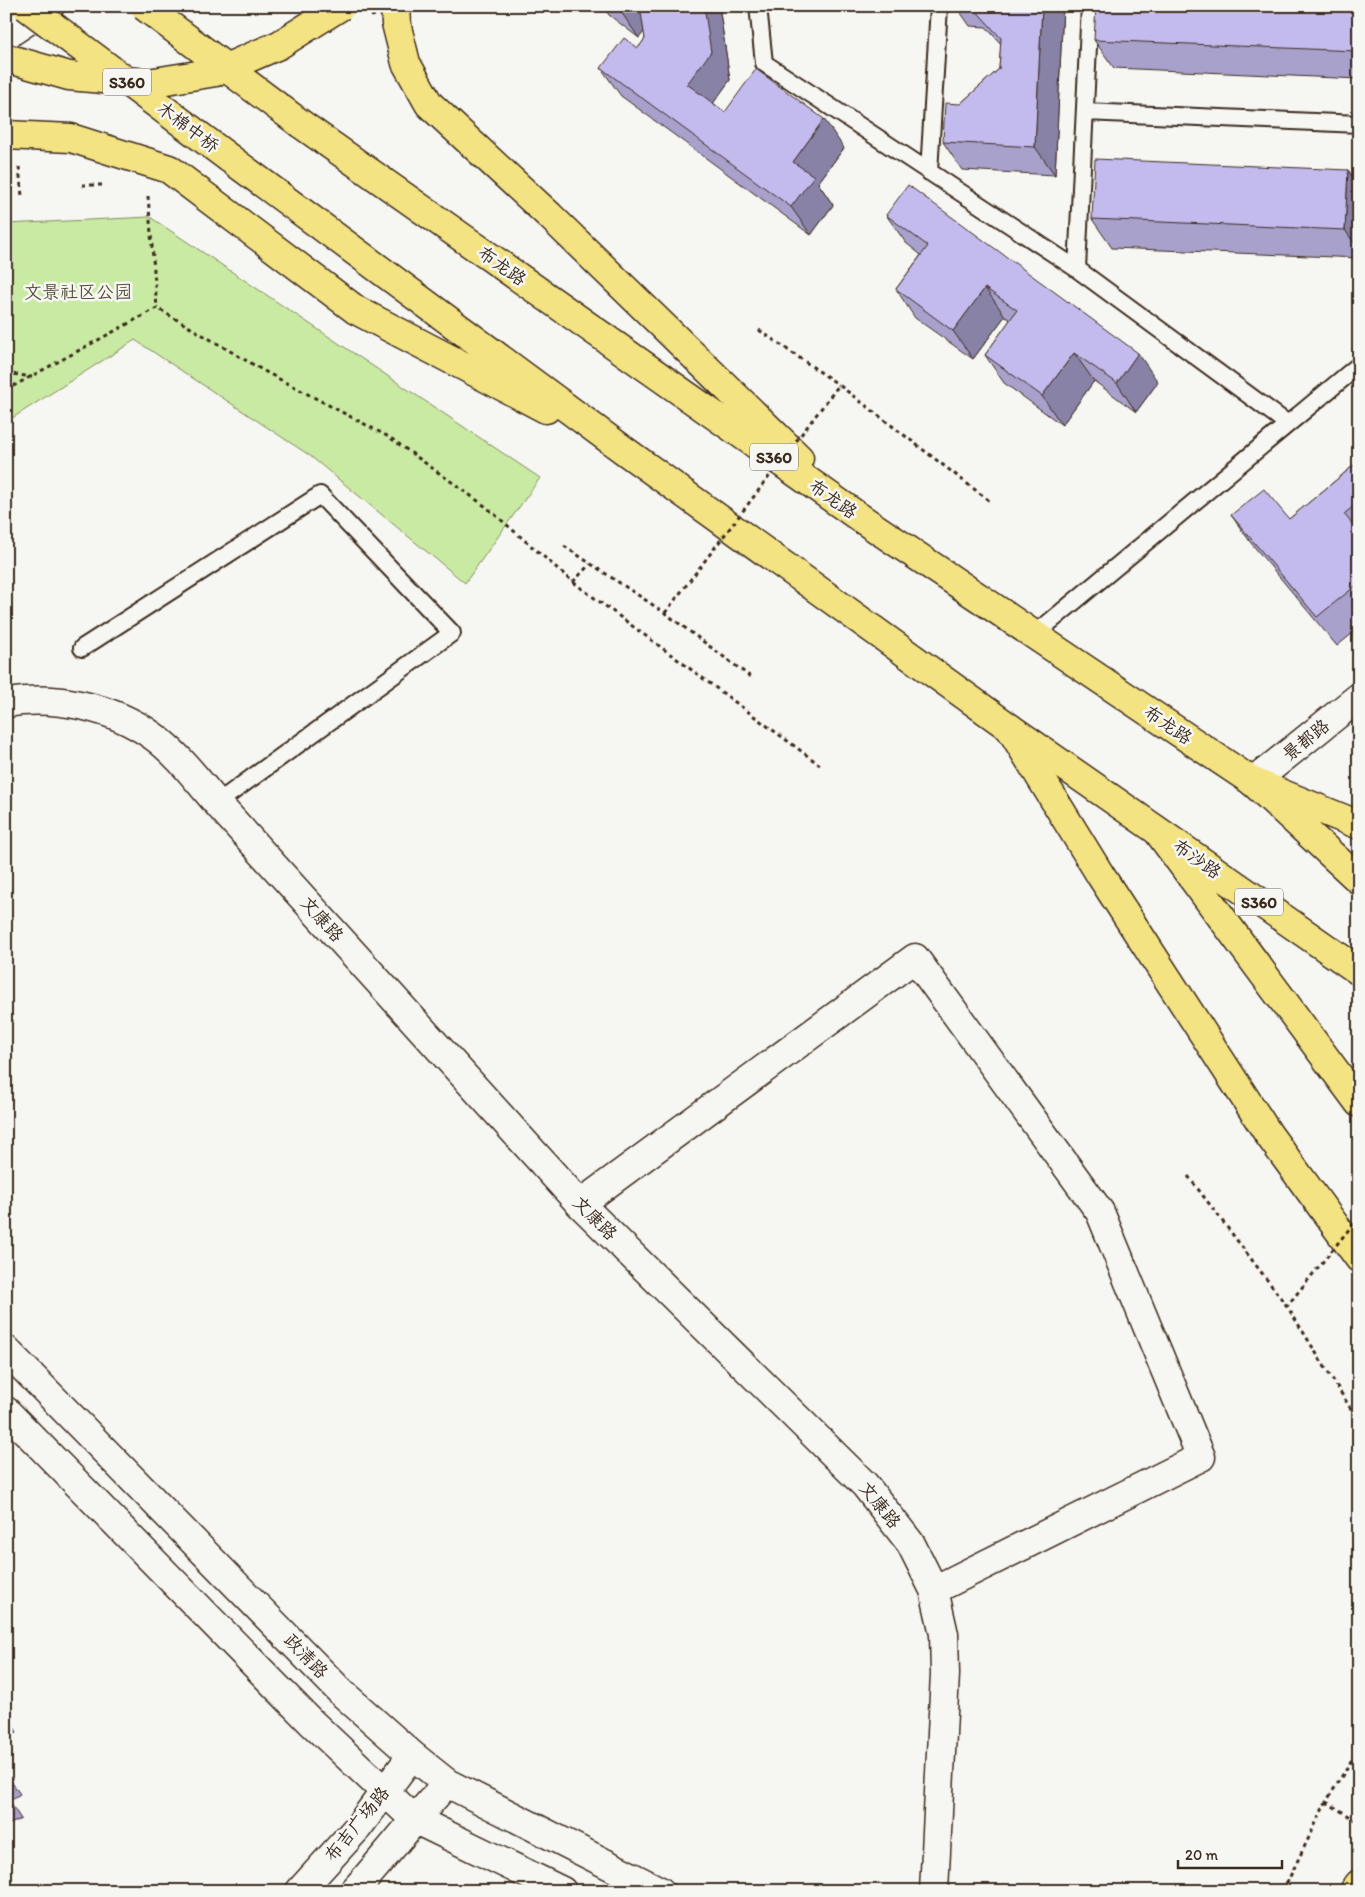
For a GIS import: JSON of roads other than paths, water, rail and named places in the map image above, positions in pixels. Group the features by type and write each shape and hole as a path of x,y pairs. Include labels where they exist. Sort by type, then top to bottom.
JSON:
{"main road":[{"name":"木棉中桥","path":"26,6 625,451"},
{"name":"布龙路","path":"144,6 301,124 859,517 1253,782 1359,880"},
{"path":"6,58 69,76 148,83 216,72 279,45 342,6"},
{"path":"395,6 396,23 406,63 429,104 550,216 859,517"},
{"path":"6,135 71,138 169,169 356,310 625,451"},
{"name":"S360","path":"625,451 1159,833"},
{"path":"1010,728 1107,884 1269,1136 1359,1258"},
{"path":"1253,782 1359,825"},
{"path":"1159,833 1359,1104"},
{"name":"布沙路","path":"1159,833 1359,971"},
{"path":"1354,1891 1359,1884"}],"street":[{"path":"6,35 50,6"},
{"name":"景都路","path":"1253,782 1359,697"},
{"name":"文康路","path":"6,703 21,701 57,702 92,708 123,718 154,736 180,760 580,1204 865,1485 911,1544 934,1590 944,1634 945,1674 934,1891"},
{"path":"580,1204 915,958 1100,1212 1201,1457 934,1590"},
{"name":"政清路","path":"6,1350 342,1693 412,1755 447,1783 660,1891"},
{"path":"6,1411 311,1722 414,1819 562,1891"},
{"name":"布吉广场路","path":"300,1891 359,1826 412,1755"},
{"path":"354,1891 389,1853 414,1819 447,1783"}],"lane":[{"path":"758,6 764,64 1077,269 1288,424"},
{"path":"929,172 939,6"},
{"path":"1077,269 1090,6"},
{"path":"1084,112 1359,124"},
{"path":"1034,635 1359,365"},
{"path":"82,648 320,495 452,633 217,803"}],"park label":[{"name":"文景社区公园","path":"78,292"}]}
